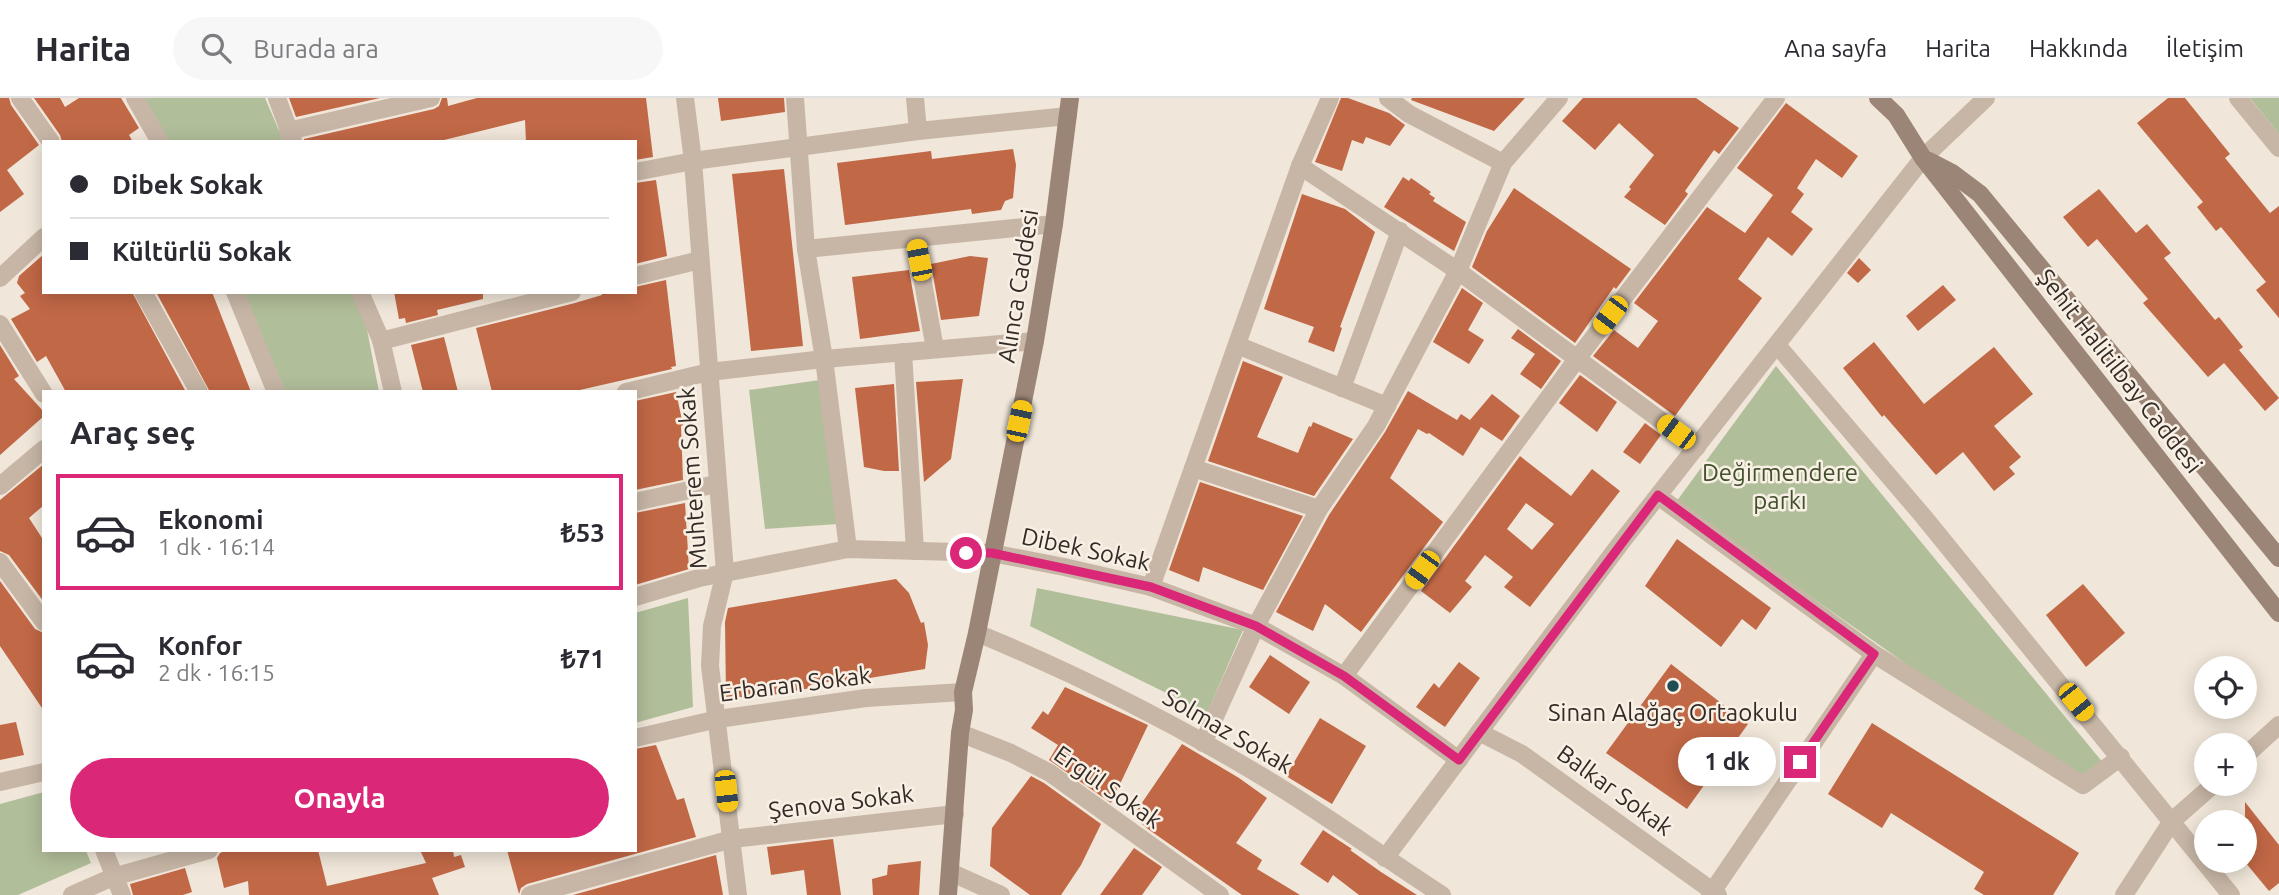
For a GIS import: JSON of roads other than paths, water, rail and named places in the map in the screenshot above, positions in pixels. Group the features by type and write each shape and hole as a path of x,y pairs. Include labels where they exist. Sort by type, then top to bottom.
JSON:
{"main road":[{"name":"Alınca Caddesi","path":"948,895 964,710 963,692 1035,341 1054,224 1070,98"},
{"name":"Şehit Halitilbay Caddesi","path":"1878,98 1896,115 1923,158 2279,613"},
{"name":"Şehit Halitilbay Caddesi","path":"1923,158 1952,173 1980,194 2279,558"}],"street":[{"path":"20,98 50,140"},
{"path":"135,98 159,140"},
{"path":"277,98 291,136 430,98"},
{"name":"Muhterem Sokak","path":"685,98 693,161 716,484 725,572 712,626 710,666 738,895"},
{"path":"795,98 806,249 824,359 848,549"},
{"path":"915,98 918,131"},
{"path":"1151,587 1300,166 1330,98"},
{"path":"1388,98 1409,114 1503,163"},
{"path":"1203,743 1256,626 1319,509 1376,426 1458,271 1503,163 1559,98"},
{"path":"1344,676 1577,359 1776,98"},
{"path":"1385,859 1658,495 1923,158 1986,98"},
{"path":"2238,98 2279,148"},
{"path":"637,172 800,146 1068,116"},
{"path":"1300,166 1458,271 1696,447"},
{"path":"806,249 1054,224"},
{"path":"1342,388 1400,231"},
{"path":"915,238 935,349"},
{"path":"0,278 42,239"},
{"path":"637,276 700,260"},
{"path":"144,294 198,390"},
{"path":"236,294 275,390"},
{"path":"361,294 381,341 393,390"},
{"path":"381,341 564,294"},
{"path":"0,324 42,391"},
{"path":"634,390 709,372 1035,341"},
{"path":"1237,345 1387,406"},
{"path":"1777,345 1923,516 2231,895"},
{"path":"903,352 915,551"},
{"path":"0,486 42,451"},
{"path":"1194,468 1319,509"},
{"path":"637,502 716,484"},
{"path":"1658,495 1874,654 2082,785 2121,757"},
{"name":"Dibek Sokak","path":"637,596 725,572 848,549 992,553 1151,587 1256,626 1344,676 1459,760"},
{"path":"0,562 42,619"},
{"name":"Solmaz Sokak","path":"977,633 1045,661 1274,783 1442,895"},
{"path":"1713,894 1874,654"},
{"name":"Erbaran Sokak","path":"637,738 718,719 866,698 963,692"},
{"path":"2257,745 2279,725"},
{"name":"Balkar Sokak","path":"1479,732 1522,754 1713,894"},
{"name":"Ergül Sokak","path":"960,733 1011,753 1050,773 1220,895"},
{"path":"0,782 42,772"},
{"path":"2124,895 2172,821 2200,796"},
{"name":"Şenova Sokak","path":"530,895 732,839 955,814"},
{"path":"105,852 122,895"},
{"path":"72,895 113,877 202,852"},
{"path":"950,872 1001,895"}],"place":[{"name":"Sinan Alağaç Ortaokulu","path":"1673,686"}],"park label":[{"name":"Değirmendere parkı","path":"1780,486"}]}
